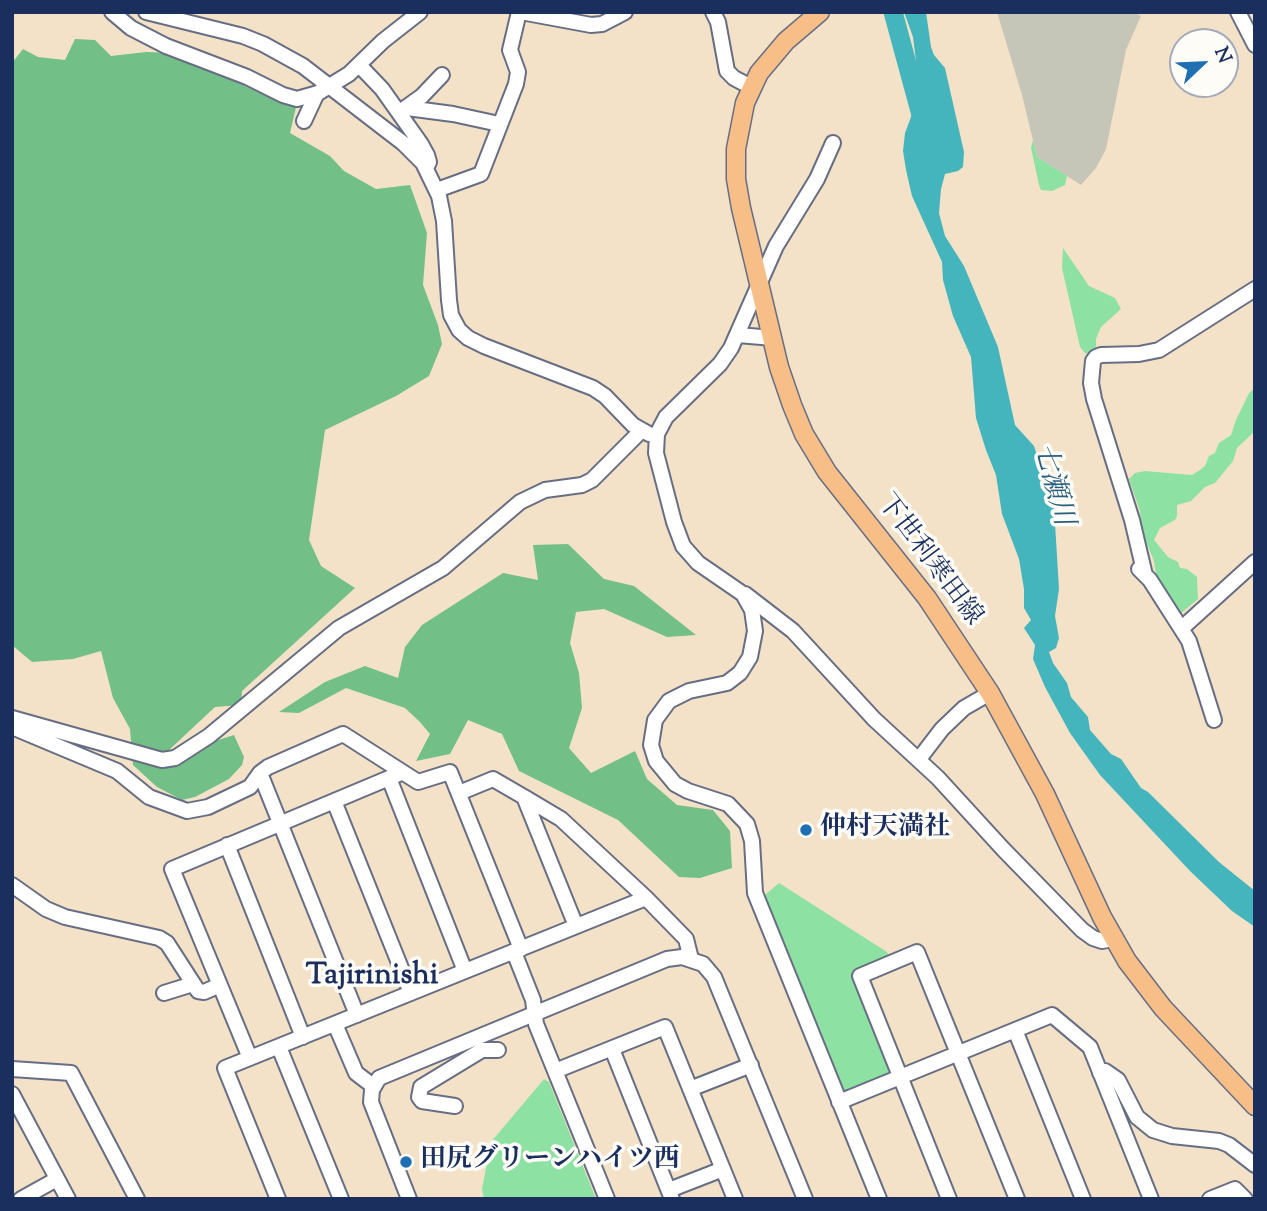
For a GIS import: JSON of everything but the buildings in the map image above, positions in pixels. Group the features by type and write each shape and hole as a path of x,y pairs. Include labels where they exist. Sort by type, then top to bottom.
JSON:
{"main road":[{"name":"下世利寒田線","path":"818,14 772,55 751,87 739,129 736,179 759,282 792,405 818,459 934,609 990,693 1045,794 1113,939 1163,1008 1255,1106"}],"street":[{"path":"112,12 131,28 166,46 297,99 323,90 349,74 383,41 420,12"},
{"path":"146,12 251,38 290,58 323,90 410,149 426,167 443,211 450,310 459,330 484,346 593,388 642,430 656,438"},
{"path":"437,190 481,174 518,75 510,50 520,12 591,25 602,24 625,12"},
{"path":"713,12 718,22 727,71 751,87"},
{"path":"1238,12 1255,45"},
{"path":"359,65 403,110 428,155 429,162 426,167"},
{"path":"403,110 422,96 442,75"},
{"path":"304,121 323,90"},
{"path":"403,110 453,114 499,124"},
{"path":"833,144 817,178 776,246 738,335 720,364 666,417 658,430 656,453 674,523 683,547 704,568 767,610 793,631 874,719 919,759 1082,930 1102,941 1113,939"},
{"path":"1214,720 1196,661 1182,628 1142,571 1132,520 1094,398 1091,383 1093,361 1101,355 1139,354 1159,350 1255,289"},
{"path":"738,335 773,338"},
{"path":"12,718 162,760 175,758 209,736 339,628 443,568 520,502 545,491 582,485 592,480 642,430"},
{"path":"1182,628 1255,562"},
{"path":"738,590 749,602 754,617 752,652 748,663 737,677 684,693 664,706 652,728 651,745 656,761 675,785 728,804 747,824 752,841 755,893 879,1199"},
{"path":"919,759 942,729 964,708 990,693"},
{"path":"12,727 117,771 149,797 187,811 208,807 250,787 268,767 343,734 395,775 418,782 450,772 517,950 533,1000 536,1024 607,1199"},
{"path":"260,773 357,1015"},
{"path":"250,1058 172,869 395,775"},
{"path":"395,775 465,971"},
{"path":"459,793 493,779 561,819 686,939 691,959"},
{"path":"524,797 576,926"},
{"path":"334,801 411,993"},
{"path":"227,845 303,1037"},
{"path":"12,885 46,909 65,917 159,938 167,943 198,991 204,992 220,985"},
{"path":"278,1199 225,1068 646,898"},
{"path":"949,1199 860,976 917,952 1017,1199"},
{"path":"410,1199 374,1112 371,1098 373,1086 385,1074 667,959 682,957 707,967 714,977 805,1199"},
{"path":"164,993 193,984"},
{"path":"839,1101 1052,1015 1090,1047 1151,1199"},
{"path":"335,1024 356,1073 373,1086"},
{"path":"555,1071 665,1027 735,1199"},
{"path":"1015,1030 1083,1199"},
{"path":"279,1047 341,1199"},
{"path":"455,1106 422,1101 419,1097 421,1087 481,1047 498,1050"},
{"path":"612,1049 670,1194 723,1169"},
{"path":"690,1089 751,1065"},
{"path":"12,1069 71,1073 137,1199"},
{"path":"1100,1073 1105,1071 1118,1080 1137,1117 1153,1130 1172,1136 1229,1144 1255,1165"},
{"path":"12,1094 68,1199"},
{"path":"21,1199 57,1179"},
{"path":"1214,1198 1235,1189 1245,1199"}],"shaded area":[{"path":"997,12 1133,12 1141,16 1126,50 1106,149 1096,168 1081,185 1037,157"}],"green space":[{"path":"75,39 95,40 111,56 146,52 177,53 268,97 297,103 290,133 330,156 344,171 376,189 410,185 427,233 423,285 442,344 429,376 396,396 325,430 309,540 321,566 355,588 242,691 241,705 215,707 169,750 188,751 234,735 244,757 242,765 229,779 195,797 182,800 157,787 133,765 130,729 113,698 101,651 73,659 32,662 12,645 12,63 23,49 38,57 65,60"},
{"path":"1033,140 1037,157 1067,176 1065,185 1052,191 1041,190 1031,148"},
{"path":"1063,248 1089,286 1115,298 1121,309 1101,327 1096,339 1096,352 1092,354 1085,353 1080,347 1062,268"},
{"path":"1255,388 1255,431 1237,448 1233,461 1215,483 1205,487 1191,501 1177,505 1175,520 1160,528 1154,540 1168,557 1178,562 1180,568 1187,569 1197,577 1198,599 1180,614 1156,575 1129,479 1135,473 1145,471 1192,475 1200,470 1209,456 1215,453 1219,443 1231,435 1249,393"},
{"path":"568,544 604,579 634,586 696,635 667,637 604,609 576,612 570,643 579,673 582,708 569,748 591,773 635,751 647,779 677,805 713,810 730,831 732,868 700,878 679,877 618,820 519,771 502,734 468,720 450,754 416,761 430,734 405,708 346,688 299,713 279,712 325,682 365,666 398,678 405,647 422,625 503,573 538,580 533,545"},
{"path":"779,883 887,952 890,958 852,975 892,1071 890,1075 850,1092 844,1090 765,895"},
{"path":"544,1079 549,1082 596,1199 484,1199 482,1189 491,1142"}],"water":[{"path":"904,12 926,12 931,47 945,68 964,152 963,167 945,174 941,189 939,213 945,236 964,266 998,347 1015,425 1034,446 1054,507 1059,589 1055,616 1059,638 1056,648 1049,652 1053,663 1067,683 1071,697 1088,717 1090,730 1111,754 1121,759 1141,788 1219,862 1255,891 1255,927 1232,911 1190,871 1100,775 1070,733 1033,659 1035,645 1024,628 1031,620 1024,608 1019,559 1002,514 996,475 976,418 971,357 953,316 943,280 942,262 912,196 906,170 903,151 905,133 920,93 913,37"}],"waterway":[{"name":"七瀬川","path":"893,12 924,126"}],"place":[{"name":"仲村天満社","path":"806,830"},
{"name":"田尻グリーンハイツ西","path":"406,1162"}],"district":[{"name":"Tajirinishi","path":"372,978"}]}
